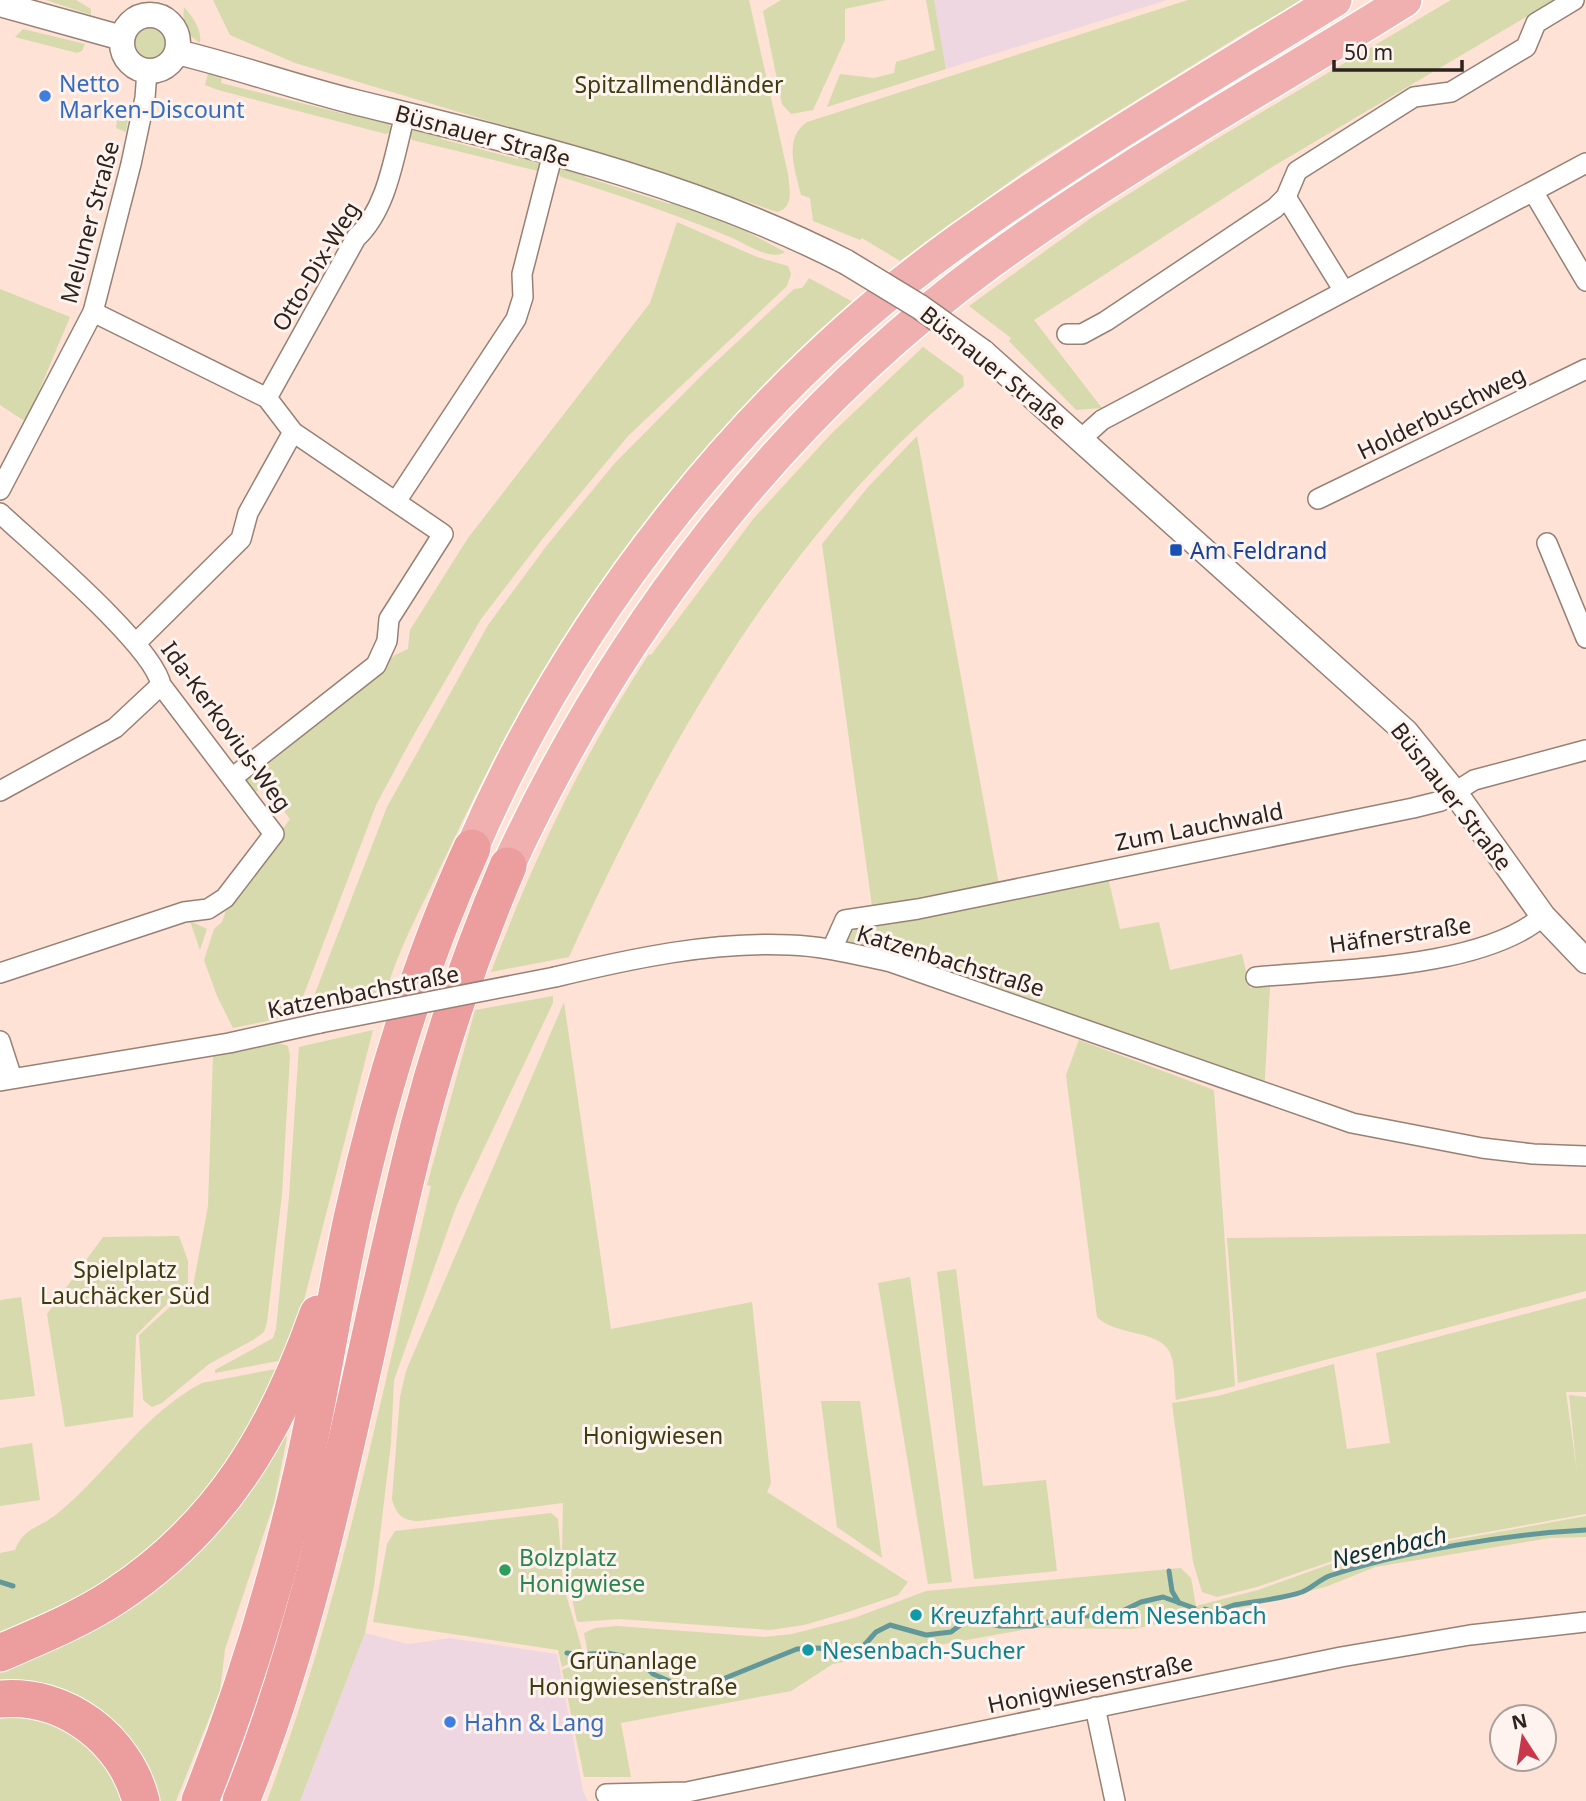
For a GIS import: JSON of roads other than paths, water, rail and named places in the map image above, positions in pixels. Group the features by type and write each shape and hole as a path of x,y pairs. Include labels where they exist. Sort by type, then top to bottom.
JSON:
{"highway":[{"path":"200,1801 241,1693 285,1543 325,1369 347,1245 381,1106 416,987 472,848 529,732 603,612 718,463 823,353 959,240 1123,131 1335,0"},
{"path":"240,1801 294,1648 326,1530 428,1093 474,949 508,866 547,783 587,712 669,587 755,480 850,380 957,288 1031,234 1405,0"},
{"path":"0,1653 114,1597 192,1535 229,1492 256,1454 294,1380 327,1286 347,1245"},
{"path":"0,1699 30,1700 56,1707 94,1727 124,1759 141,1801"}],"street":[{"path":"1067,334 1082,334 1106,321 1275,208 1286,197 1297,172 1415,97 1451,92 1526,47 1536,23 1574,0"},
{"path":"0,4 122,38"},
{"path":"165,9 177,36 177,52 165,67 147,71 130,63 125,56 122,38 130,23 137,18 154,15 165,9"},
{"name":"Büsnauer Straße","path":"177,52 621,172 795,235 846,261 920,306 984,352 1406,732 1453,790 1543,916 1586,961"},
{"name":"Meluner Straße","path":"0,490 93,312 131,164 145,98 147,71"},
{"name":"Otto-Dix-Weg","path":"267,398 356,238 378,211 405,115"},
{"path":"397,500 516,319 523,297 522,274 553,153"},
{"path":"1082,438 1102,420 1288,324 1344,291 1534,193 1586,163"},
{"path":"1534,193 1586,281"},
{"path":"1286,197 1344,291"},
{"path":"93,312 267,398 293,432 397,500 443,534 389,619 387,641 376,665 232,778"},
{"name":"Holderbuschweg","path":"1318,499 1586,369"},
{"path":"136,643 240,539 248,513 293,432"},
{"name":"Ida-Kerkovius-Weg","path":"0,513 136,643 159,672 161,685 274,834 225,898 208,909 184,912 0,973"},
{"path":"1547,543 1586,638"},
{"path":"0,791 115,728 161,685"},
{"name":"Zum Lauchwald","path":"832,949 845,920 918,909 1413,808 1441,801 1453,790 1474,780 1586,750"},
{"name":"Häfnerstraße","path":"1256,977 1438,957 1497,944 1520,934 1543,916"},
{"name":"Katzenbachstraße","path":"6,1080 229,1042 555,977 735,945 790,945 832,949 891,962 1352,1123 1482,1148 1586,1156"},
{"path":"0,1041 6,1080"},
{"name":"Honigwiesenstraße","path":"606,1794 688,1796 1096,1707 1367,1653 1470,1635 1586,1622"},
{"path":"1096,1707 1115,1801"}],"waterway":[{"name":"Nesenbach","path":"1205,1609 1214,1612 1234,1605 1294,1594 1329,1576 1423,1552 1523,1535 1586,1530"},
{"path":"1169,1571 1172,1591 1179,1603"},
{"name":"Nesenbach","path":"0,1582 13,1586"},
{"name":"Nesenbach","path":"589,1654 607,1653 638,1659 653,1674 676,1684 713,1683 797,1649 819,1648 841,1654 859,1651 876,1632 890,1625 926,1635 951,1632 963,1623 977,1621 1000,1626 1032,1626 1079,1615 1108,1618 1141,1602 1163,1597 1194,1608"},
{"name":"Nesenbach","path":"567,1653 580,1655"}],"place":[{"name":"Netto Marken-Discount","path":"45,96"},
{"name":"Am Feldrand","path":"1176,550"},
{"name":"Bolzplatz Honigwiese","path":"505,1570"},
{"name":"Kreuzfahrt auf dem Nesenbach","path":"916,1615"},
{"name":"Nesenbach-Sucher","path":"808,1650"},
{"name":"Hahn & Lang","path":"450,1722"}],"park label":[{"name":"Spitzallmendländer","path":"679,84"},
{"name":"Spielplatz Lauchäcker Süd","path":"125,1282"},
{"name":"Honigwiesen","path":"653,1435"},
{"name":"Grünanlage Honigwiesenstraße","path":"633,1673"}]}
